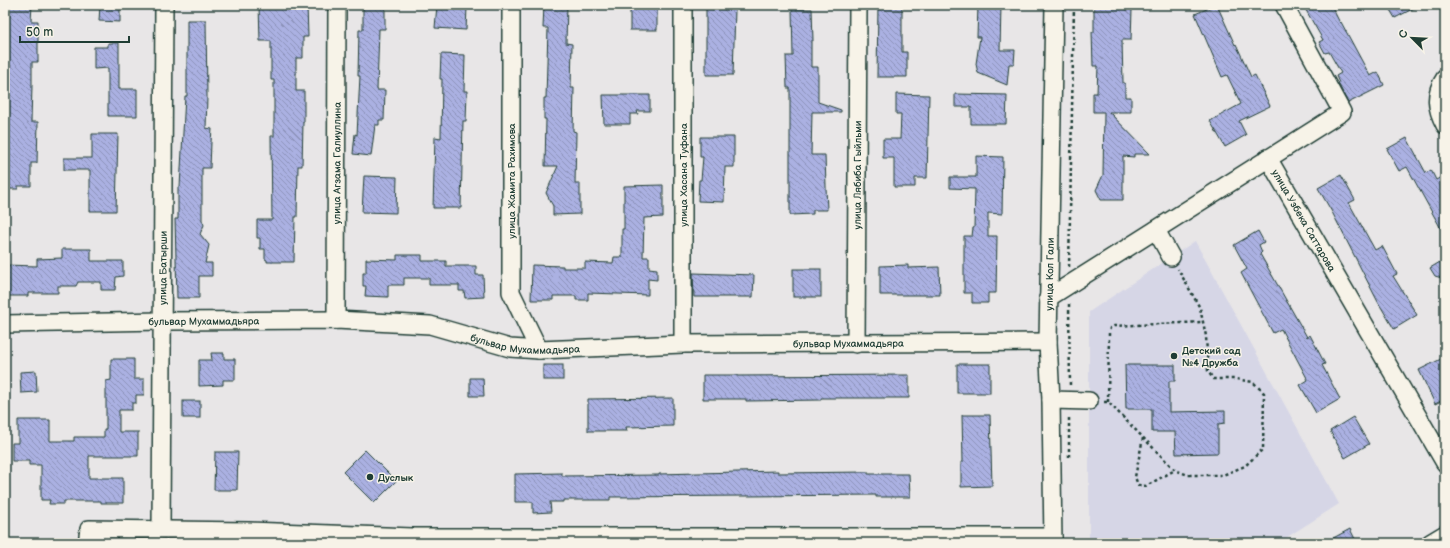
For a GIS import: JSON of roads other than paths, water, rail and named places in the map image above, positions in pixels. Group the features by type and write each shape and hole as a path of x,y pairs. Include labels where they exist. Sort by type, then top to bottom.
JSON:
{"street":[{"name":"улица Батырши","path":"161,530 164,5"},
{"name":"улица Агзама Галиуллина","path":"336,320 337,5"},
{"name":"улица Жамита Рахимова","path":"511,5 511,292 539,350"},
{"name":"улица Хасана Туфана","path":"683,5 683,344"},
{"name":"улица Лябиба Гыйльми","path":"856,344 858,5"},
{"name":"улица Кол Гали","path":"1053,540 1048,298 1054,5"},
{"name":"улица Узбека Саттарова","path":"1284,5 1342,112 1268,158 1445,463"},
{"path":"1445,78 1440,85 1436,100 1440,116 1445,125"},
{"path":"1048,298 1268,158"},
{"path":"1156,230 1171,257"},
{"name":"бульвар Мухаммадьяра","path":"5,324 336,320 430,325 510,348 539,350 683,344 1048,342"},
{"path":"1051,400 1089,401"},
{"path":"88,536 161,530 249,537 412,540 1053,540"},
{"path":"1430,543 1445,534"}],"place":[{"name":"Детский сад №4 Дружба","path":"1174,356"},
{"name":"Дуслык","path":"370,477"}]}
